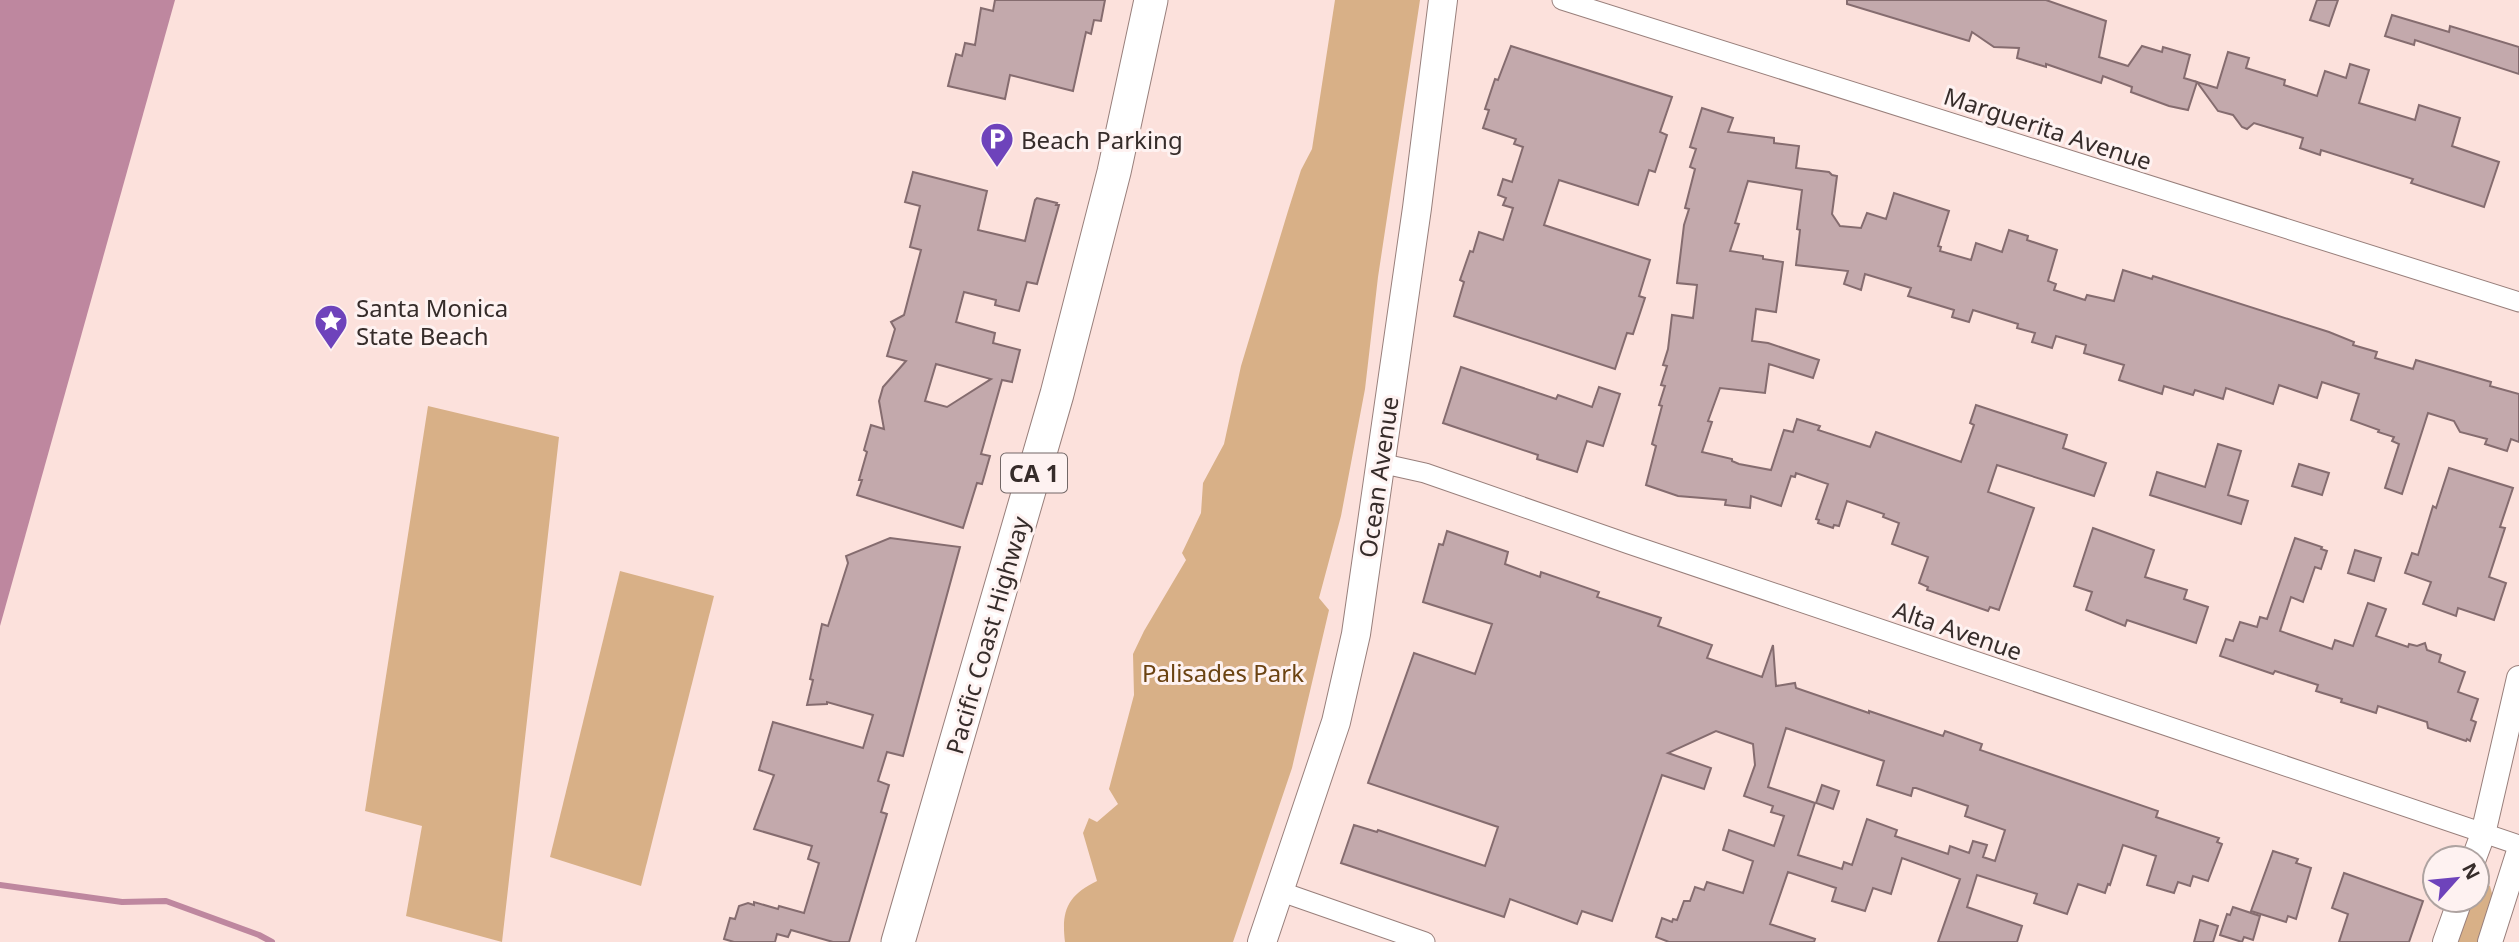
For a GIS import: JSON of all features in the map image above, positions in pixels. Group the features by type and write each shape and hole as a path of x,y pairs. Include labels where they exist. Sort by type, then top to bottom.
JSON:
{"highway":[{"name":"Pacific Coast Highway","path":"898,942 1057,394 1114,172 1151,0"}],"main road":[{"name":"Ocean Avenue","path":"1262,942 1336,722 1356,634 1417,208 1443,0"}],"street":[{"name":"Marguerita Avenue","path":"1562,0 2519,302"},
{"name":"Alta Avenue","path":"1380,463 1425,473 2519,845"},
{"path":"2479,844 2519,678"},
{"path":"2490,942 2519,851"},
{"path":"1279,891 1424,942"},
{"path":"2445,942 2455,914"}],"green space":[{"name":"Palisades Park","path":"1335,0 1420,0 1378,277 1365,389 1341,516 1319,598 1329,610 1292,768 1233,942 1065,942 1064,921 1069,905 1079,892 1097,881 1083,833 1089,818 1097,822 1118,804 1109,789 1134,695 1133,654 1186,560 1182,553 1201,513 1203,483 1224,444 1241,366 1301,170 1312,149"},
{"path":"428,406 559,437 502,942 406,916 422,826 365,811"},
{"path":"620,571 714,596 641,886 550,857"},
{"path":"2464,914 2487,914 2478,942 2455,942"}],"shaded area":[{"path":"0,0 175,0 0,626"}],"building":[{"path":"995,0 1105,0 1101,21 1094,20 1091,34 1086,32 1073,91 1010,75 1005,99 948,86 956,54 962,56 965,43 975,45 981,8 993,11"},
{"path":"1847,0 2046,0 2106,21 2099,57 2128,66 2142,46 2162,52 2163,47 2190,55 2184,78 2197,82 2188,110 2169,106 2131,92 2132,87 2103,76 2101,83 2046,64 2046,67 2017,58 2019,48 1994,47 1972,32 1969,41 1847,4"},
{"path":"2317,0 2338,0 2329,26 2310,20"},
{"path":"2392,15 2449,32 2450,26 2519,47 2519,74 2415,40 2414,45 2385,36"},
{"path":"1511,46 1672,97 1660,132 1667,135 1655,172 1649,170 1638,205 1559,180 1544,225 1650,260 1639,296 1645,298 1633,334 1627,333 1615,369 1454,316 1464,282 1460,280 1479,232 1503,240 1513,208 1503,205 1506,198 1498,195 1503,179 1512,182 1523,147 1514,144 1516,139 1483,128 1489,110 1485,109 1495,79 1498,80"},
{"path":"2228,52 2249,58 2246,68 2285,80 2284,85 2317,96 2325,71 2346,78 2350,64 2369,70 2359,103 2415,120 2419,105 2460,118 2452,146 2499,162 2484,207 2411,183 2413,179 2321,150 2320,155 2300,148 2303,138 2254,123 2247,129 2242,127 2233,115 2218,111 2197,82 2217,88"},
{"path":"1702,108 1733,118 1728,132 1774,138 1774,143 1799,146 1796,168 1829,172 1837,176 1832,214 1840,226 1861,228 1867,213 1886,219 1894,193 1949,211 1938,246 1941,247 1940,251 1971,260 1976,243 2002,252 2009,230 2028,236 2027,240 2057,250 2048,281 2056,284 2054,290 2085,300 2087,295 2114,301 2123,270 2152,279 2153,276 2329,332 2354,342 2353,345 2377,352 2375,358 2413,369 2416,360 2491,382 2490,386 2519,394 2519,442 2511,439 2507,451 2485,444 2487,439 2460,432 2454,421 2428,413 2402,494 2385,488 2399,444 2392,441 2394,437 2351,420 2359,394 2322,382 2317,398 2279,385 2273,404 2226,388 2223,399 2195,390 2193,395 2164,386 2162,394 2119,380 2124,365 2084,353 2086,345 2056,336 2052,348 2032,342 2035,333 2017,328 2018,324 1973,310 1969,322 1952,317 1954,310 1908,296 1911,288 1865,274 1861,290 1844,284 1848,271 1796,265 1802,190 1748,181 1735,223 1739,224 1730,251 1783,262 1776,312 1756,309 1752,341 1768,343 1819,360 1813,378 1769,364 1765,393 1720,388 1708,421 1712,422 1702,452 1732,459 1739,464 1771,470 1784,430 1793,432 1797,419 1820,426 1818,430 1870,447 1876,432 1961,462 1974,425 1970,423 1976,405 2067,435 2063,448 2106,463 2094,496 1997,465 1988,492 2034,508 1999,610 1990,607 1988,611 1927,590 1928,587 1919,583 1928,557 1892,544 1899,523 1883,517 1884,514 1847,501 1839,526 1834,525 1833,528 1818,523 1819,520 1816,519 1828,484 1796,473 1795,477 1791,476 1781,506 1751,496 1750,508 1725,505 1726,500 1678,496 1646,485 1656,446 1652,444 1662,406 1659,405 1665,386 1661,385 1667,366 1663,365 1672,315 1693,318 1697,285 1677,283 1684,225 1689,209 1685,208 1695,169 1690,167 1696,149 1690,147"},
{"path":"913,172 987,191 978,230 1025,241 1035,200 1037,198 1059,205 1037,284 1027,282 1019,311 995,305 996,300 964,292 956,322 995,333 993,343 1020,350 1012,382 1002,380 981,454 990,456 982,484 977,483 963,528 857,495 871,425 884,429 879,401 883,387 906,361 887,356 895,329 891,322 904,315 921,250 910,247 920,206 905,202","holes":["936,364 991,379 947,407 925,401"]},
{"path":"1461,367 1556,399 1558,395 1592,407 1599,387 1620,394 1603,446 1587,441 1577,472 1537,459 1538,455 1443,423"},
{"path":"2218,444 2241,451 2228,495 2248,501 2241,524 2150,495 2157,472 2205,487"},
{"path":"2299,464 2329,473 2322,495 2292,486"},
{"path":"2449,468 2513,488 2500,527 2505,528 2489,577 2506,583 2494,620 2458,608 2456,616 2423,604 2431,582 2405,573 2412,553 2418,555 2433,506 2436,508"},
{"path":"2093,528 2154,550 2145,577 2187,590 2184,599 2208,607 2196,643 2127,620 2125,626 2086,610 2092,592 2074,586"},
{"path":"1447,531 1508,552 1505,564 1540,577 1541,572 1599,592 1597,597 1661,618 1658,626 1712,645 1707,658 1762,677 1773,645 1776,686 1795,683 1796,688 1869,713 1943,736 1945,731 1982,744 1980,750 2158,811 2156,817 2219,838 2217,842 2222,844 2208,881 2193,876 2190,886 2178,882 2174,893 2147,885 2156,856 2123,845 2105,893 2078,884 2067,914 2034,903 2037,894 1977,875 1967,907 2022,926 2017,942 1938,942 1960,879 1902,858 1891,894 1873,888 1865,911 1832,901 1836,888 1788,872 1770,924 1815,939 1814,942 1669,942 1656,937 1662,918 1672,922 1673,919 1677,920 1684,901 1690,901 1695,887 1704,890 1707,882 1743,893 1753,861 1723,850 1729,830 1774,846 1784,816 1771,812 1773,806 1744,796 1755,765 1753,744 1716,731 1668,753 1711,768 1704,789 1662,775 1612,921 1582,911 1577,924 1510,899 1504,917 1341,863 1354,825 1377,832 1378,830 1485,866 1498,827 1368,783 1414,653 1475,674 1492,624 1423,602 1439,544 1443,545","holes":["1786,728 1884,761 1877,785 1911,796 1913,788 1916,788 1968,806 1965,816 2005,830 1995,861 1983,857 1987,845 1973,841 1969,853 1950,846 1948,854 1895,836 1897,830 1867,819 1852,865 1844,862 1842,869 1798,855 1815,803 1768,787"]},
{"path":"890,538 960,547 903,756 887,752 878,781 889,785 881,812 887,814 849,942 833,942 791,930 788,937 777,934 775,942 734,942 724,939 730,918 735,919 739,906 748,903 754,905 754,902 778,909 779,906 804,913 819,863 808,859 812,846 754,829 774,775 759,770 773,722 863,748 873,715 827,702 807,705 813,680 810,679 822,624 828,626 848,563 846,556"},
{"path":"2295,538 2327,551 2321,569 2315,567 2303,602 2291,597 2280,631 2332,649 2335,640 2353,646 2368,603 2386,609 2376,636 2408,647 2409,644 2417,646 2425,643 2427,650 2441,655 2439,662 2465,672 2458,692 2478,699 2471,720 2476,722 2470,741 2428,728 2427,722 2378,706 2376,713 2341,702 2342,699 2316,691 2318,685 2275,671 2273,674 2220,656 2226,639 2233,641 2240,622 2257,627 2260,617 2267,619"},
{"path":"2355,550 2381,558 2374,581 2348,573"},
{"path":"1822,785 1839,791 1833,809 1816,803"},
{"path":"2273,851 2298,859 2296,863 2311,868 2296,919 2288,916 2286,922 2251,911"},
{"path":"2344,873 2421,900 2409,942 2339,942 2348,914 2332,908"},
{"path":"2233,907 2260,916 2253,940 2244,937 2242,942 2220,935 2227,914 2230,915"},
{"path":"2200,920 2218,926 2213,942 2194,942"}],"waterway":[{"path":"0,885 122,902 166,901 272,942"}],"place":[{"name":"Beach Parking","path":"997,169"},
{"name":"Santa Monica State Beach","path":"331,351"}]}
